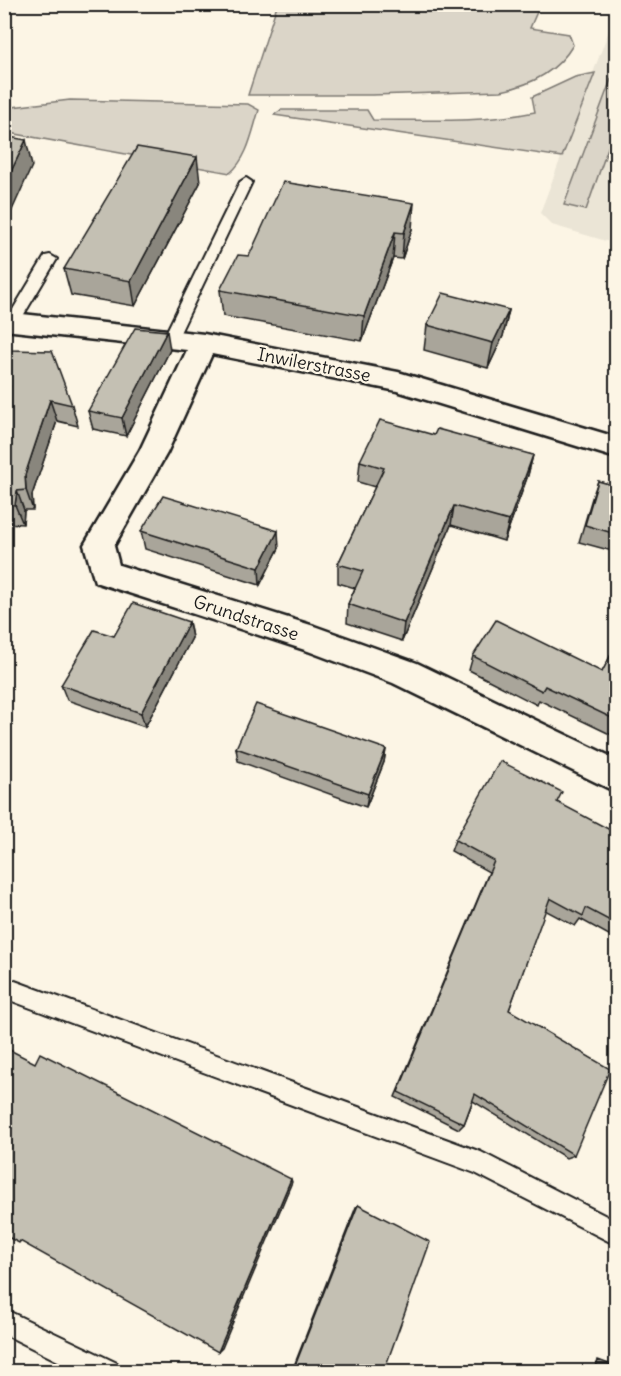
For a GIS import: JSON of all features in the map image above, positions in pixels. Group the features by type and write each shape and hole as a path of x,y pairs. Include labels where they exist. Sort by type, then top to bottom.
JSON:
{"street":[{"name":"Inwilerstrasse","path":"9,321 204,343 398,382 616,447"},
{"name":"Grundstrasse","path":"204,343 153,453 99,545 106,573 314,639 405,673 616,776"}],"lane":[{"path":"170,339 246,182"},
{"path":"9,321 50,259"},
{"path":"4,987 481,1164 616,1233"},
{"path":"4,1321 108,1371"}],"shaded area":[{"path":"277,5 540,5 530,28 569,34 573,45 559,63 542,76 523,85 501,91 372,95 248,95"},
{"path":"616,12 616,244 552,225 540,213"},
{"path":"616,66 616,125 586,210 564,205"},
{"path":"595,73 562,157 274,115 281,110 367,110 373,120 454,120 515,116 535,112 532,97 575,77"},
{"path":"70,100 248,104 259,110 245,152 230,173 5,132 4,108"}],"building":[{"path":"4,136 26,140 4,186"},
{"path":"137,147 197,157 131,281 64,269"},
{"path":"283,182 414,203 404,233 395,232 364,316 220,290 238,255 249,256"},
{"path":"443,293 509,310 493,343 427,325"},
{"path":"135,328 167,331 122,418 88,411"},
{"path":"4,347 11,350 52,351 72,405 50,400 25,475 26,490 17,491 15,505 4,504 4,401 10,386 4,383"},
{"path":"380,420 434,435 437,429 533,455 509,521 454,506 404,623 348,604 363,571 338,564 384,468 360,461"},
{"path":"598,481 616,486 616,534 585,525"},
{"path":"163,496 278,531 259,568 141,531"},
{"path":"133,603 189,622 141,713 61,685 94,630 114,636"},
{"path":"496,620 602,672 616,645 616,720 545,686 542,691 473,656"},
{"path":"256,704 386,749 368,794 236,748"},
{"path":"500,761 562,792 557,802 616,833 616,924 586,908 583,916 550,898 509,1010 610,1069 574,1155 475,1094 464,1124 398,1092 494,861 455,840"},
{"path":"4,1047 35,1063 40,1053 291,1179 218,1352 20,1241 19,1243 4,1235"},
{"path":"358,1205 430,1242 384,1371 293,1371"}]}
